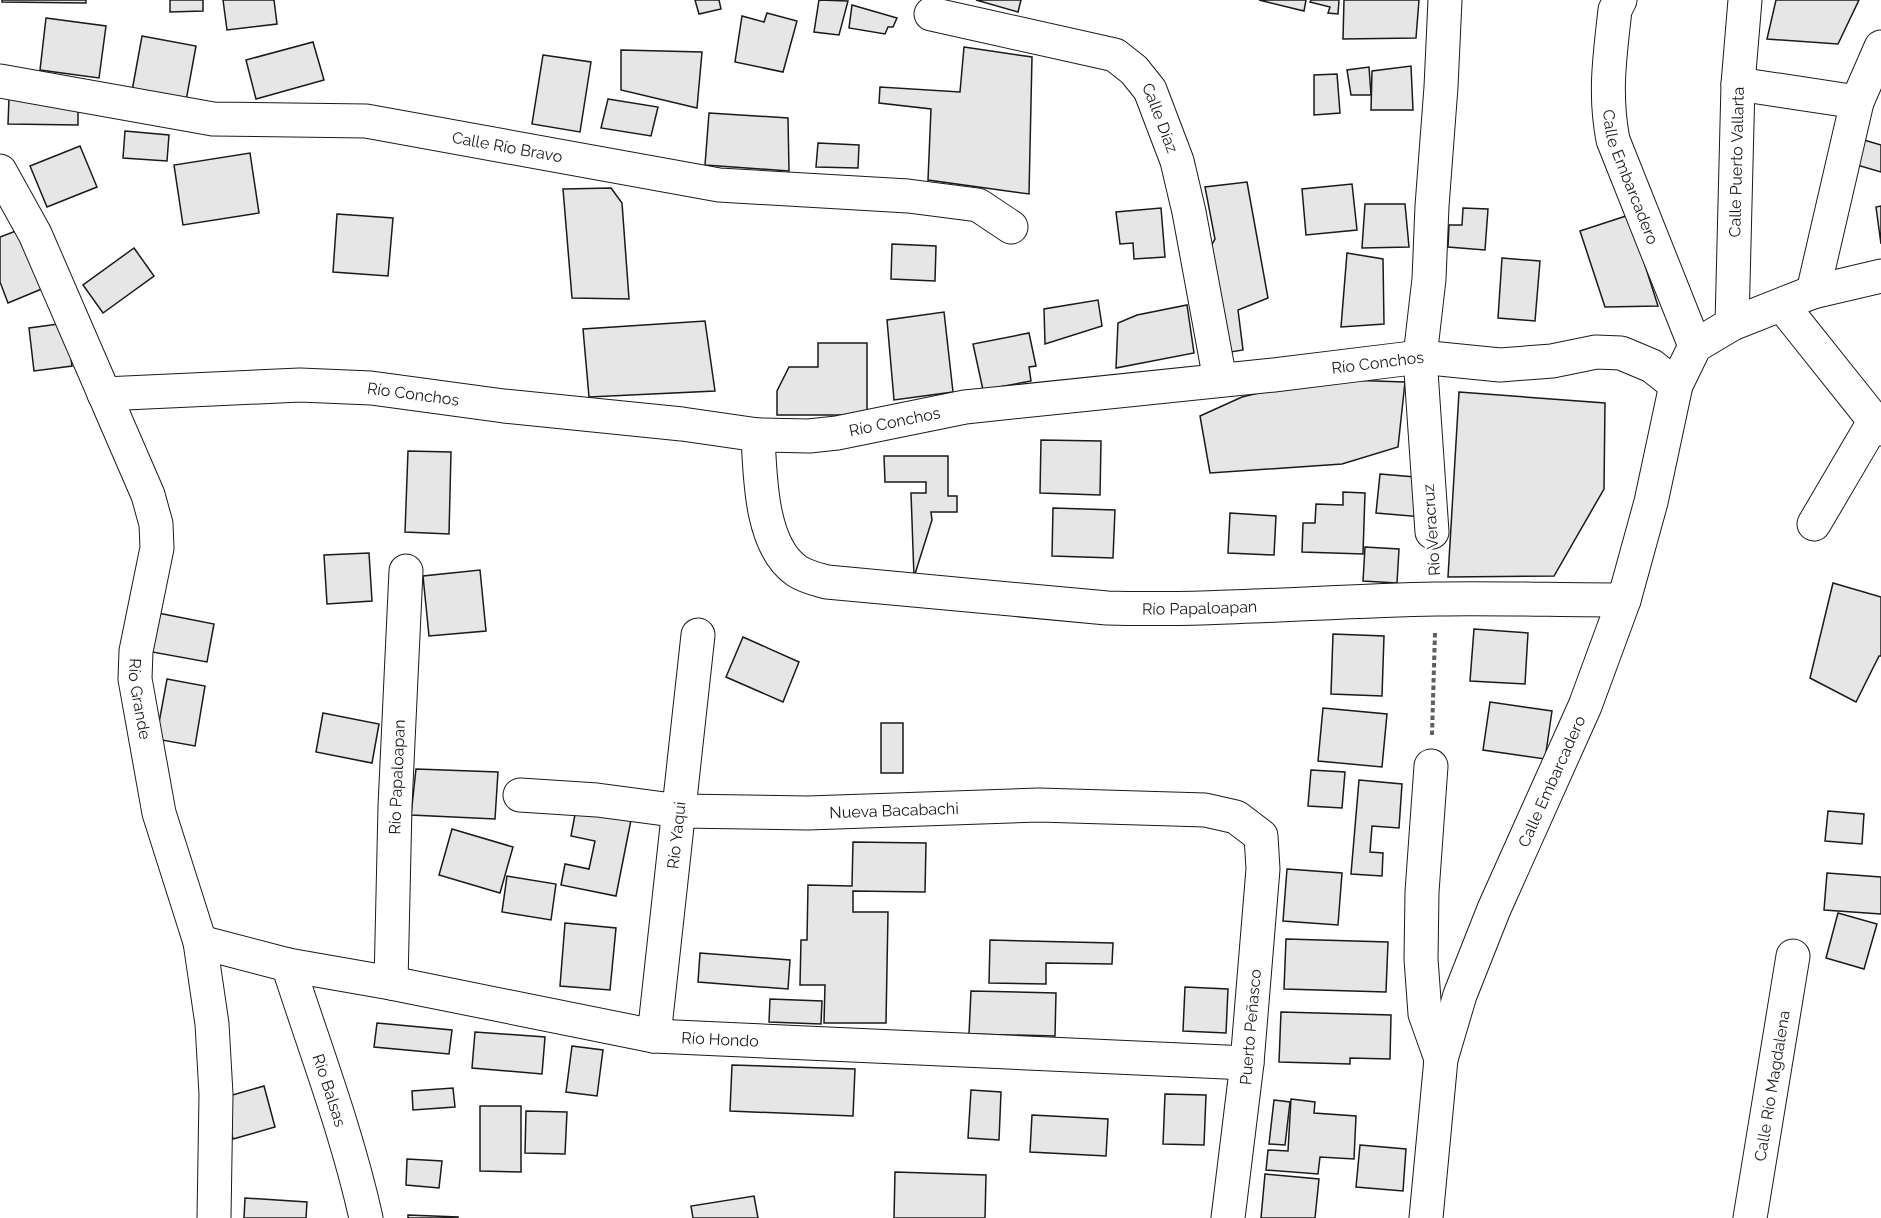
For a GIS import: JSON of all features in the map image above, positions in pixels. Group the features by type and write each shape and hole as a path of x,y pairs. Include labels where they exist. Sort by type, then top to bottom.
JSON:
{"street":[{"name":"Río Veracruz","path":"1432,532 1420,357 1429,279 1431,206 1441,87 1445,0"},
{"name":"Calle Puerto Vallarta","path":"1732,324 1738,84 1745,0"},
{"name":"Calle Embarcadero","path":"1426,1218 1441,1059 1460,995 1490,920 1585,706 1623,600 1651,502 1676,385 1695,346 1613,140 1608,113 1610,3"},
{"name":"Calle Díaz","path":"931,14 1115,55 1134,70 1150,90 1177,160 1190,212 1220,380"},
{"path":"1813,292 1857,102 1881,47"},
{"name":"Calle Río Bravo","path":"0,81 213,119 366,121 720,185 908,196 978,205 1011,227"},
{"path":"1738,84 1857,102"},
{"name":"Río Grande","path":"0,171 34,234 148,495 156,524 157,548 136,651 135,679 159,813 200,942 212,1024 216,1094 214,1218"},
{"path":"1695,346 1732,324 1813,292 1881,276"},
{"path":"1782,305 1878,424 1814,524"},
{"name":"Río Conchos","path":"104,394 300,385 371,388 504,406 682,424 758,435 809,436 837,433 965,407 1274,375 1420,357 1500,365 1552,361 1596,352 1621,353 1652,366 1676,385"},
{"name":"Río Papaloapan","path":"758,435 764,511 784,560 809,578 827,582 1107,608 1211,609 1436,599 1623,600"},
{"name":"Río Papaloapan","path":"391,983 395,806 406,571"},
{"name":"Río Yaqui","path":"654,1036 698,635"},
{"path":"1431,766 1422,892 1421,959 1425,1014 1441,1059"},
{"name":"Nueva Bacabachi","path":"520,795 597,800 680,811 808,813 1039,805 1205,810 1236,817 1261,836"},
{"name":"Puerto Peñasco","path":"1228,1218 1247,1063 1263,869 1261,836"},
{"name":"Río Hondo","path":"200,942 288,965 391,983 654,1036 1247,1063"},
{"name":"Calle Río Magdalena","path":"1750,1218 1793,956"},
{"name":"Río Balsas","path":"288,965 333,1101 366,1218"}],"path":[{"name":"Río Veracruz","path":"1431,766 1436,599"}],"building":[{"path":"2,0 86,0 86,3 2,2"},
{"path":"170,0 203,0 203,11 170,12"},
{"path":"223,0 274,0 277,24 227,30"},
{"path":"695,0 719,0 721,9 699,14"},
{"path":"819,0 848,1 839,35 814,32"},
{"path":"976,0 1021,0 1018,12"},
{"path":"1259,0 1306,0 1304,11"},
{"path":"1311,0 1339,0 1338,14 1328,13 1330,7 1310,2"},
{"path":"1344,0 1419,0 1416,38 1343,39"},
{"path":"1776,0 1859,0 1838,44 1767,39"},
{"path":"852,5 897,18 893,27 888,27 885,34 849,28"},
{"path":"767,13 797,21 783,72 735,62 742,16 764,22"},
{"path":"46,18 106,26 99,78 40,70"},
{"path":"142,36 196,46 186,101 132,91"},
{"path":"313,42 324,80 256,99 246,60"},
{"path":"964,47 1032,57 1029,194 928,180 931,109 879,103 880,87 960,92"},
{"path":"621,50 702,52 697,108 621,90"},
{"path":"543,55 591,62 580,132 532,124"},
{"path":"1411,66 1413,110 1371,110 1372,71"},
{"path":"1369,67 1371,95 1351,95 1347,70"},
{"path":"1337,74 1340,113 1314,115 1314,75"},
{"path":"9,98 78,99 78,125 8,124"},
{"path":"608,99 658,107 651,136 601,128"},
{"path":"709,113 788,118 789,171 705,165"},
{"path":"125,131 169,135 167,161 123,158"},
{"path":"1864,140 1881,145 1881,172 1857,165"},
{"path":"818,143 859,145 858,168 816,167"},
{"path":"80,146 97,187 47,207 30,166"},
{"path":"250,153 259,213 183,225 174,165"},
{"path":"1247,182 1268,298 1238,310 1243,350 1225,353 1205,256 1215,239 1205,187"},
{"path":"1352,184 1357,230 1306,235 1302,189"},
{"path":"611,188 622,203 629,299 572,298 563,189"},
{"path":"1365,204 1405,204 1409,247 1362,248"},
{"path":"1881,206 1881,244 1876,207"},
{"path":"1161,208 1165,257 1134,259 1133,243 1120,244 1116,212"},
{"path":"1463,208 1488,209 1485,250 1448,247 1449,225 1462,225"},
{"path":"337,214 393,218 388,276 333,272"},
{"path":"1629,215 1658,306 1605,307 1580,231"},
{"path":"21,229 44,288 8,303 0,282 0,237"},
{"path":"892,244 936,246 935,281 891,279"},
{"path":"134,248 154,276 103,313 83,285"},
{"path":"1347,253 1383,259 1384,324 1341,327"},
{"path":"1502,258 1540,261 1535,321 1498,318"},
{"path":"1098,300 1102,326 1045,344 1044,309"},
{"path":"1187,305 1194,353 1116,368 1118,323 1137,315"},
{"path":"944,312 953,392 894,400 887,320"},
{"path":"705,321 715,391 589,397 583,329"},
{"path":"66,323 72,366 34,371 29,328"},
{"path":"1029,333 1036,366 1029,367 1031,381 983,390 973,344"},
{"path":"818,343 867,343 867,415 777,415 777,391 789,367 818,367"},
{"path":"1345,380 1405,382 1398,447 1342,464 1210,473 1200,416 1242,397 1288,386"},
{"path":"1459,392 1605,403 1604,489 1554,576 1448,577"},
{"path":"1041,440 1101,441 1100,495 1040,493"},
{"path":"408,451 451,452 449,534 405,532"},
{"path":"884,456 948,456 948,496 957,496 957,512 931,512 932,520 914,577 911,493 926,493 926,482 885,482"},
{"path":"1380,474 1427,478 1423,517 1376,513"},
{"path":"1343,492 1365,493 1363,554 1302,552 1303,523 1315,523 1316,504 1343,505"},
{"path":"1053,508 1115,510 1113,558 1052,556"},
{"path":"1230,513 1276,516 1274,555 1228,553"},
{"path":"1365,547 1399,549 1397,583 1363,581"},
{"path":"369,553 372,601 327,604 324,555"},
{"path":"480,570 486,631 429,636 423,576"},
{"path":"1833,583 1881,597 1881,656 1856,702 1810,678"},
{"path":"148,611 214,624 207,662 141,650"},
{"path":"1474,629 1528,633 1525,684 1470,681"},
{"path":"1333,634 1384,636 1382,696 1331,694"},
{"path":"743,637 799,662 783,702 726,677"},
{"path":"167,679 205,686 195,746 156,739"},
{"path":"1490,702 1552,711 1545,759 1483,750"},
{"path":"1323,708 1387,714 1382,767 1318,761"},
{"path":"323,713 379,724 372,763 316,752"},
{"path":"881,723 903,723 903,773 881,773"},
{"path":"416,769 498,772 495,819 411,815"},
{"path":"1311,770 1345,772 1342,808 1308,806"},
{"path":"1359,780 1402,784 1399,828 1372,826 1370,852 1383,853 1382,876 1351,874"},
{"path":"576,809 631,820 616,896 561,885 565,864 589,869 595,841 571,836"},
{"path":"1828,811 1864,814 1862,844 1825,841"},
{"path":"452,829 513,847 500,893 439,875"},
{"path":"853,842 926,843 925,892 853,891 853,912 888,912 886,1023 824,1023 825,985 800,985 801,940 807,940 808,885 852,886"},
{"path":"1287,869 1342,873 1338,925 1283,921"},
{"path":"1827,873 1881,877 1881,914 1824,910"},
{"path":"507,876 556,884 551,920 502,912"},
{"path":"1838,913 1877,924 1864,969 1826,958"},
{"path":"565,923 616,928 610,990 560,986"},
{"path":"1286,939 1388,942 1386,992 1284,989"},
{"path":"990,940 1113,943 1112,964 1046,963 1046,984 989,983"},
{"path":"700,953 790,960 788,989 698,982"},
{"path":"1185,987 1228,989 1226,1033 1183,1031"},
{"path":"971,991 1056,993 1055,1036 969,1034"},
{"path":"770,999 822,1001 821,1024 769,1022"},
{"path":"1281,1012 1391,1015 1390,1059 1350,1058 1350,1064 1279,1062"},
{"path":"377,1023 452,1030 449,1054 374,1047"},
{"path":"475,1032 545,1037 542,1074 472,1068"},
{"path":"572,1046 603,1050 597,1096 566,1092"},
{"path":"732,1065 855,1069 853,1116 730,1111"},
{"path":"264,1086 275,1127 233,1139 222,1098"},
{"path":"453,1088 455,1107 413,1110 412,1091"},
{"path":"971,1090 1001,1092 999,1140 968,1138"},
{"path":"1165,1094 1206,1095 1204,1145 1163,1144"},
{"path":"1291,1099 1315,1102 1314,1113 1356,1116 1354,1159 1320,1157 1318,1174 1266,1170 1268,1150 1288,1151"},
{"path":"1274,1100 1290,1102 1285,1145 1269,1144"},
{"path":"480,1106 521,1106 521,1172 480,1171"},
{"path":"526,1111 567,1112 565,1154 525,1153"},
{"path":"1032,1115 1108,1119 1106,1156 1030,1152"},
{"path":"1360,1145 1406,1149 1403,1191 1356,1187"},
{"path":"407,1159 442,1161 439,1188 406,1185"},
{"path":"895,1172 986,1175 985,1218 894,1218"},
{"path":"1265,1174 1319,1179 1315,1218 1261,1218"},
{"path":"754,1196 758,1218 693,1218 691,1206"},
{"path":"245,1198 307,1202 306,1218 244,1218"},
{"path":"408,1215 458,1217 458,1218 408,1218"}]}
